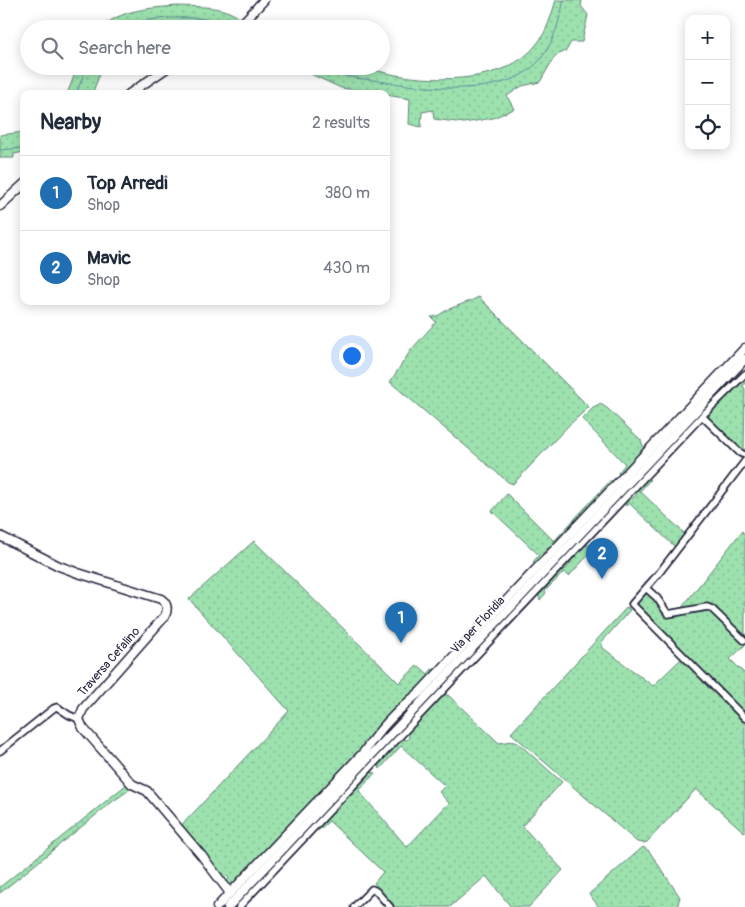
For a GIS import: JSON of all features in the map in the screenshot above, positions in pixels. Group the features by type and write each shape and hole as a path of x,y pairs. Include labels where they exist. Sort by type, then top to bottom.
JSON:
{"street":[{"path":"246,20 264,0"},
{"path":"135,90 157,75"},
{"path":"0,206 20,188"},
{"path":"217,907 364,752 380,731 427,685 745,348"},
{"name":"Via per Floridia","path":"228,907 745,359"},
{"path":"240,907 722,394 734,386 745,374"},
{"path":"702,416 740,453 745,455"},
{"path":"745,461 632,604 745,718"},
{"name":"Traversa Cefalino","path":"0,536 59,566 161,599 165,602 167,611 165,616 83,709 80,719"},
{"path":"646,588 657,598 668,614 707,607 712,609 744,640"},
{"path":"0,751 54,708 57,707 80,719 83,728 132,784 147,791 202,856 230,893"},
{"path":"354,907 372,889 390,907"}],"green space":[{"path":"556,0 582,0 581,6 588,15 582,42 571,42 566,51 555,56 540,82 522,86 507,96 514,109 493,118 464,123 434,119 433,110 422,112 421,127 409,124 410,99 390,96 390,90 341,88 313,75 390,74 432,79 451,79 490,73 508,67 523,57 540,40"},
{"path":"178,6 203,7 220,9 242,20 112,20 126,13"},
{"path":"74,75 99,75 94,90 69,90"},
{"path":"20,132 20,153 14,154 14,158 0,158 0,135"},
{"path":"479,297 589,407 568,426 513,484 508,482 390,382 411,350 436,322 431,317"},
{"path":"745,377 743,386 745,389 744,453 711,423 708,412"},
{"path":"601,404 641,440 644,449 619,475 618,473 625,464 582,419 593,408"},
{"path":"646,479 650,480 640,491 686,535 676,548 629,503 626,506 625,501 636,495 636,491"},
{"path":"611,480 613,482 552,547 545,551 537,562 533,562 539,555 492,511 507,494 554,541"},
{"path":"742,531 745,535 745,638 709,605 702,604 680,610"},
{"path":"254,541 399,683 418,665 428,674 432,669 437,671 232,886 226,885 229,878 227,876 221,879 181,826 289,711 189,599"},
{"path":"584,545 590,545 594,549 569,576 564,572 545,591 546,593 540,600 538,593 560,569 564,570 571,562 569,560"},
{"path":"647,590 656,599 667,616 693,613 702,608 712,611 745,645 730,659 745,674 745,716 634,605"},
{"path":"627,607 630,610 601,643 603,648 653,686 683,657 745,720 745,833 696,789 647,842 637,842 511,733"},
{"path":"442,695 448,695 499,743 512,741 518,743 562,782 522,826 563,870 529,907 511,907 486,876 450,907 394,907 374,883 383,872 329,821 318,831 318,826 348,795 355,793 354,788 370,772 375,773 359,791 407,847 449,803 439,792 445,786 401,746 380,769 378,763 400,739 407,740 409,737 408,731"},
{"path":"127,784 132,788 0,893 0,887"},
{"path":"643,847 649,851 680,897 679,907 599,907 589,894"}],"waterway":[{"path":"343,75 410,85 453,88 475,87 513,79 537,63 549,47 564,0"},
{"path":"149,20 185,18 209,20"},
{"path":"78,90 83,75"},
{"path":"0,150 20,148"}],"place":[{"name":"Mavic","path":"602,579"},
{"name":"Top Arredi","path":"401,643"}]}
